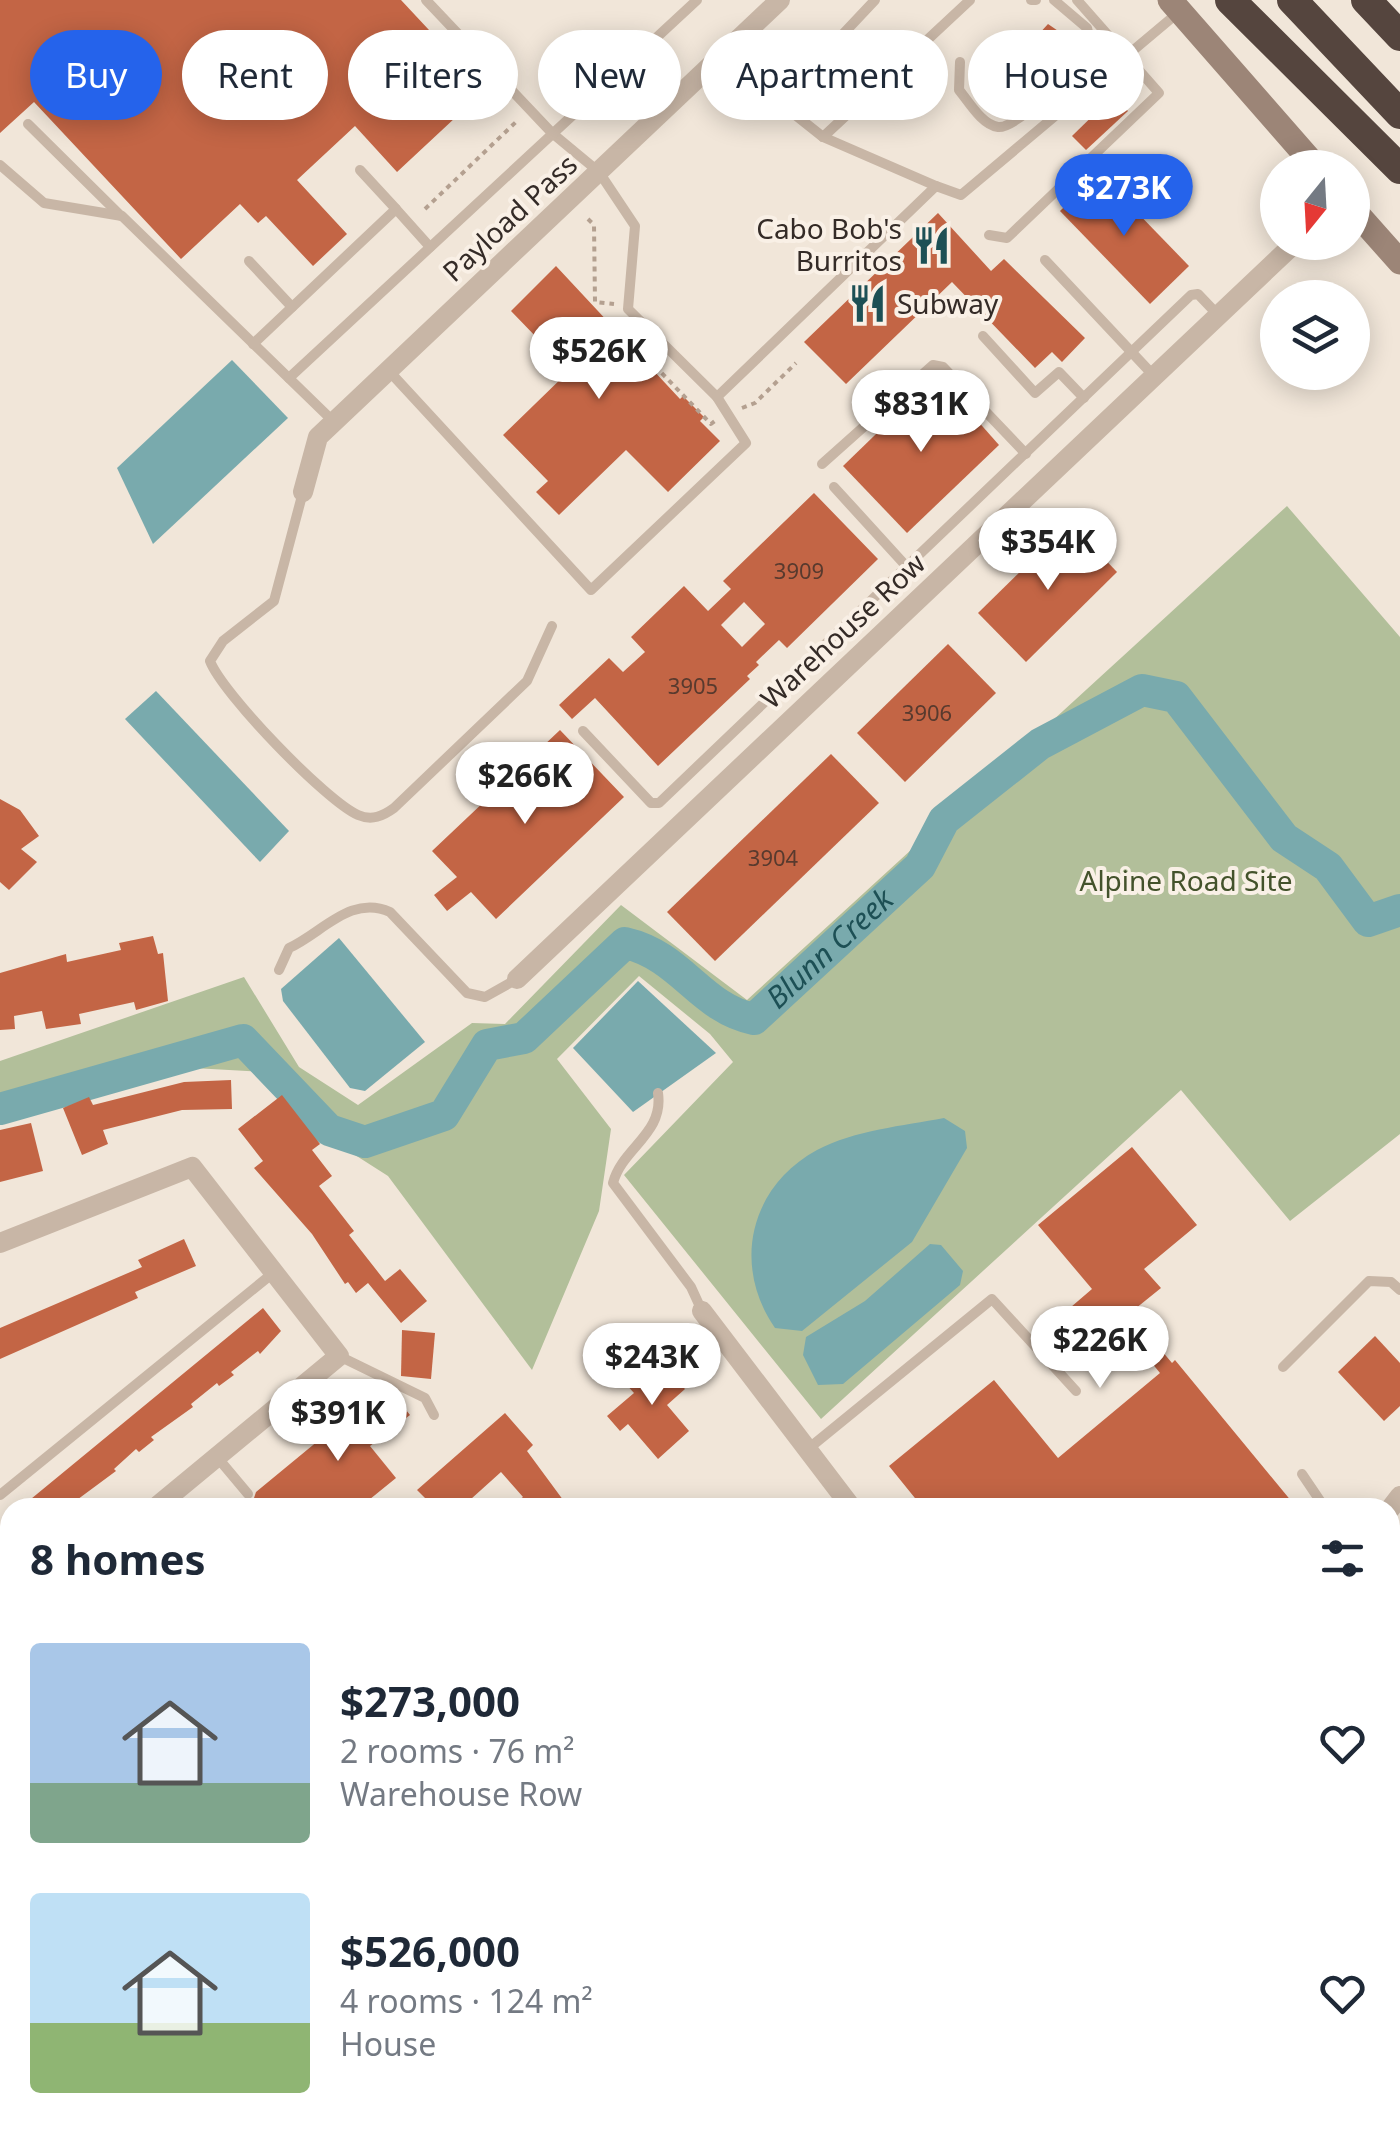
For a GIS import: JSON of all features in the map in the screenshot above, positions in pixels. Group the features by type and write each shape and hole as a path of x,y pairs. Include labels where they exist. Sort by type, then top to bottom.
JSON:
{"highway":[{"path":"1230,0 1400,169"},
{"path":"1292,0 1400,114"},
{"path":"1366,0 1400,36"}],"main road":[{"path":"1174,6 1301,150"},
{"path":"1370,228 1400,262"}],"street":[{"name":"Payload Pass","path":"749,30 780,0"},
{"name":"Payload Pass","path":"303,492 318,437 701,75"},
{"name":"Warehouse Row","path":"517,979 1277,260"},
{"path":"0,1242 192,1167 339,1356 167,1498"},
{"path":"702,1311 845,1498"}],"lane":[{"path":"388,371 591,590 746,443 718,397 628,309 634,226 599,172 552,133 426,0"},
{"path":"289,378 697,0"},
{"path":"847,30 875,0"},
{"path":"960,62 960,90 986,122 994,127 1014,124 1092,49 1086,28 1054,0"},
{"path":"1077,0 1105,30"},
{"path":"823,138 965,2"},
{"path":"1144,37 1174,6"},
{"path":"1144,74 1159,93 1144,107"},
{"path":"802,120 823,138 960,195 1049,120"},
{"path":"990,235 1007,238 1131,120"},
{"path":"28,124 334,422"},
{"path":"0,165 44,203 122,216"},
{"path":"360,170 430,247"},
{"path":"718,397 936,186"},
{"path":"253,344 396,209"},
{"path":"249,260 292,307"},
{"path":"1045,260 1154,376"},
{"path":"583,731 651,803 660,803 1190,295 1198,294 1218,316"},
{"path":"983,336 1035,393 1058,372 1084,398"},
{"path":"822,464 933,365 943,367 1026,454"},
{"path":"834,487 906,568"},
{"path":"303,492 274,601 223,640 210,661 228,692 320,786 359,816 382,817 394,808 528,681 552,626"},
{"path":"279,970 288,948 311,938 346,912 377,906 402,924 467,993 485,997 517,979"},
{"path":"658,1093 660,1106 654,1124 616,1169 613,1183 691,1287 702,1311"},
{"path":"0,1495 274,1272"},
{"path":"1283,1367 1369,1281 1391,1282 1400,1290"},
{"path":"808,1449 992,1299 1076,1391"},
{"path":"339,1356 425,1398 434,1414"},
{"path":"217,1456 248,1494"},
{"path":"1302,1474 1319,1498"}],"path":[{"path":"424,209 522,117"},
{"path":"742,408 755,403 796,363"}],"green space":[{"name":"Alpine Road Site","path":"1287,506 1400,637 1400,1134 1290,1221 1181,1090 821,1419 624,1175 733,1062 710,1034 639,976 557,1059 611,1129 599,1211 532,1370 388,1176 319,1132 263,1072 193,1068 0,1119 0,1061 244,977 299,1067 358,1105 472,1023 505,1024 621,905 747,1000"}],"water":[{"path":"232,360 288,418 153,544 117,468"},
{"path":"156,691 289,831 260,862 125,719"},
{"path":"339,938 425,1042 365,1091 350,1088 283,1001 281,989"},
{"path":"638,981 716,1053 633,1112 573,1048"},
{"path":"944,1118 965,1131 967,1148 912,1242 802,1331 775,1328 762,1304 751,1254 762,1206 776,1185 794,1166 832,1143"},
{"path":"930,1244 941,1245 963,1271 960,1285 843,1384 818,1385 803,1355 806,1337 865,1301"}],"building":[{"path":"0,0 401,0 429,30 348,30 348,120 453,120 397,172 355,126 297,180 347,234 313,266 266,216 258,223 240,204 181,259 51,120 162,120 162,30 30,30 30,106 0,133"},
{"path":"1088,120 1118,120 1086,150 1072,136"},
{"path":"1099,173 1189,266 1150,304 1060,211"},
{"path":"938,213 991,271 1004,259 1085,338 1062,362 1052,352 1035,368 952,282 846,384 804,342"},
{"path":"556,266 680,399 683,396 704,417 700,421 720,441 668,492 626,450 559,515 536,492 548,481 503,435 569,371 511,311"},
{"path":"937,375 999,445 907,533 843,466"},
{"path":"814,493 878,559 787,648 779,640 756,662 759,665 747,676 750,679 658,766 595,698 572,719 559,705 609,658 623,672 645,652 631,637 684,586 708,611 731,589 723,581","holes":["744,602 765,624 742,647 721,625"]},
{"path":"1070,523 1117,572 1026,662 978,613"},
{"path":"948,644 996,693 905,782 857,733"},
{"path":"560,730 624,797 496,919 471,892 447,911 434,895 457,877 432,851"},
{"path":"831,754 879,803 715,961 667,912"},
{"path":"0,799 20,810 39,836 21,849 37,862 9,890 0,882"},
{"path":"153,936 158,954 163,953 168,1001 136,1010 134,1002 79,1014 81,1024 46,1029 42,1011 14,1016 15,1029 0,1030 0,973 66,954 67,962 121,950 119,943"},
{"path":"231,1080 232,1109 182,1110 103,1130 108,1144 82,1155 63,1108 89,1097 93,1105 184,1082"},
{"path":"282,1095 320,1144 312,1150 332,1176 319,1186 354,1231 349,1235 385,1281 400,1269 427,1301 401,1323 368,1283 356,1293 348,1282 345,1284 312,1234 254,1168 263,1161 238,1129"},
{"path":"31,1123 43,1171 0,1182 0,1130"},
{"path":"1132,1147 1197,1225 1144,1269 1161,1288 1130,1313 1172,1363 1175,1360 1289,1498 915,1498 889,1466 994,1380 1058,1458 1160,1373 1119,1323 1099,1341 1071,1307 1092,1289 1038,1225"},
{"path":"184,1239 196,1266 135,1292 138,1298 0,1359 0,1328 142,1267 138,1260"},
{"path":"263,1308 281,1331 260,1354 258,1351 231,1372 234,1375 219,1386 217,1383 191,1404 193,1407 151,1437 154,1440 139,1452 136,1449 116,1471 80,1498 32,1498"},
{"path":"402,1330 435,1333 431,1379 401,1376"},
{"path":"1375,1336 1400,1363 1400,1406 1384,1421 1338,1372"},
{"path":"653,1357 685,1389 667,1405 689,1431 658,1459 628,1424 620,1431 607,1416 634,1393 624,1382"},
{"path":"392,1392 410,1415 370,1446 396,1478 371,1498 254,1498 256,1492 347,1417"},
{"path":"505,1413 533,1445 527,1451 562,1498 522,1498 501,1472 472,1498 425,1498 417,1490"}],"waterway":[{"name":"Blunn Creek","path":"0,1109 243,1040 329,1130 365,1142 444,1115 487,1045 524,1038 625,943 662,959 719,1004 754,1019 920,866 944,820 1040,744 1142,690 1176,697 1284,838 1328,867 1368,921 1400,910"}],"place":[{"name":"Cabo Bob's Burritos","path":"932,245"},
{"name":"Subway","path":"867,304"}]}
